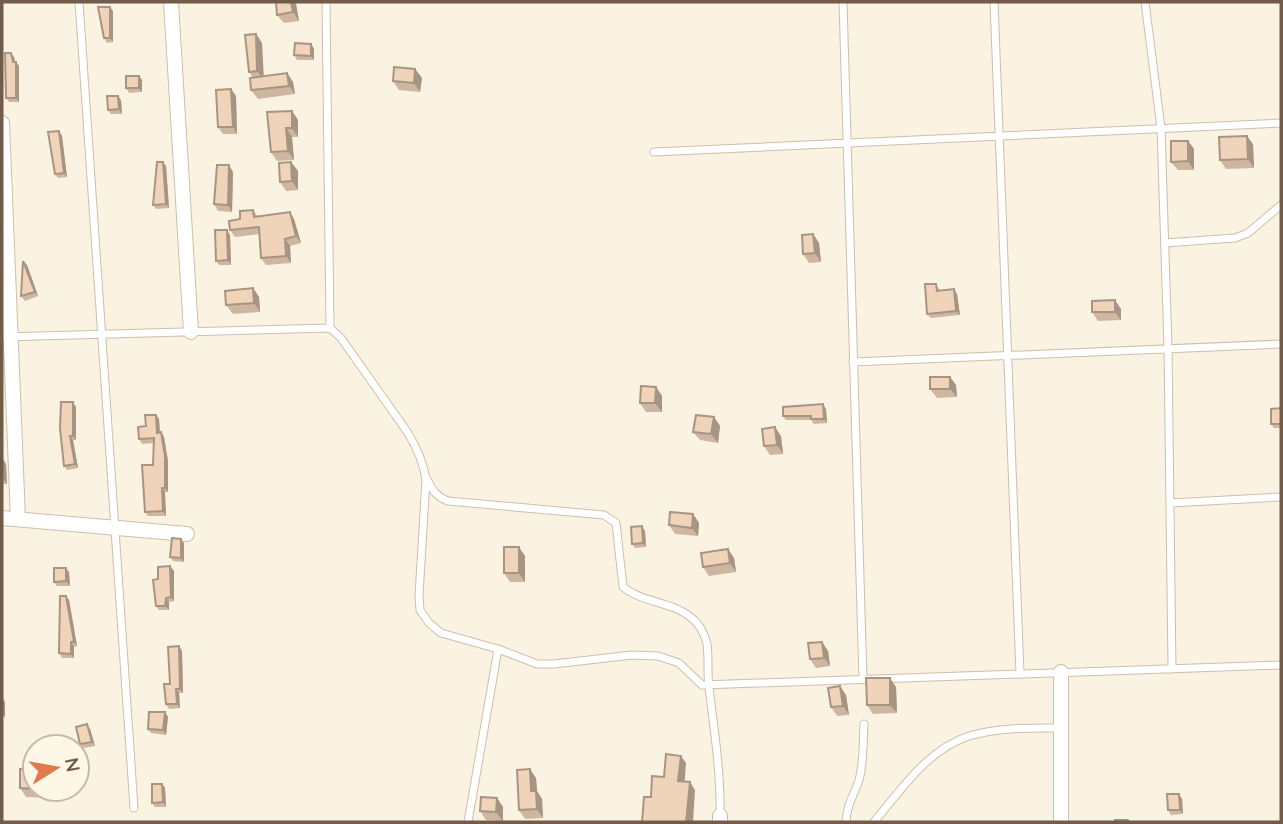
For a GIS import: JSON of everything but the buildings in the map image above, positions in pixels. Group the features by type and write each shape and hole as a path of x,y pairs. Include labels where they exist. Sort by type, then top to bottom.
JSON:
{"street":[{"path":"171,2 191,332"},
{"path":"2,123 6,337 18,519"},
{"path":"2,518 187,534"},
{"path":"1061,669 1061,822"}],"lane":[{"path":"79,2 134,808"},
{"path":"326,2 330,328"},
{"path":"843,2 863,679"},
{"path":"994,2 1020,673"},
{"path":"1145,2 1161,128 1168,347 1172,669"},
{"path":"654,152 1281,123"},
{"path":"1165,243 1235,238 1248,233 1281,205"},
{"path":"6,337 330,328 341,338 417,447 426,479 440,498 448,501 604,515 611,519 618,529 623,587 678,608 697,623 707,644 708,685 719,761 720,819"},
{"path":"853,362 1281,344"},
{"path":"426,479 420,610 429,623 441,633 498,649 537,664 632,655 668,658 679,663 702,685 1020,673 1061,669 1281,665"},
{"path":"1170,503 1281,496"},
{"path":"468,822 498,649"},
{"path":"846,822 851,796 859,782 864,724"},
{"path":"874,822 916,771 943,750 969,736 1007,729 1061,728"}]}
